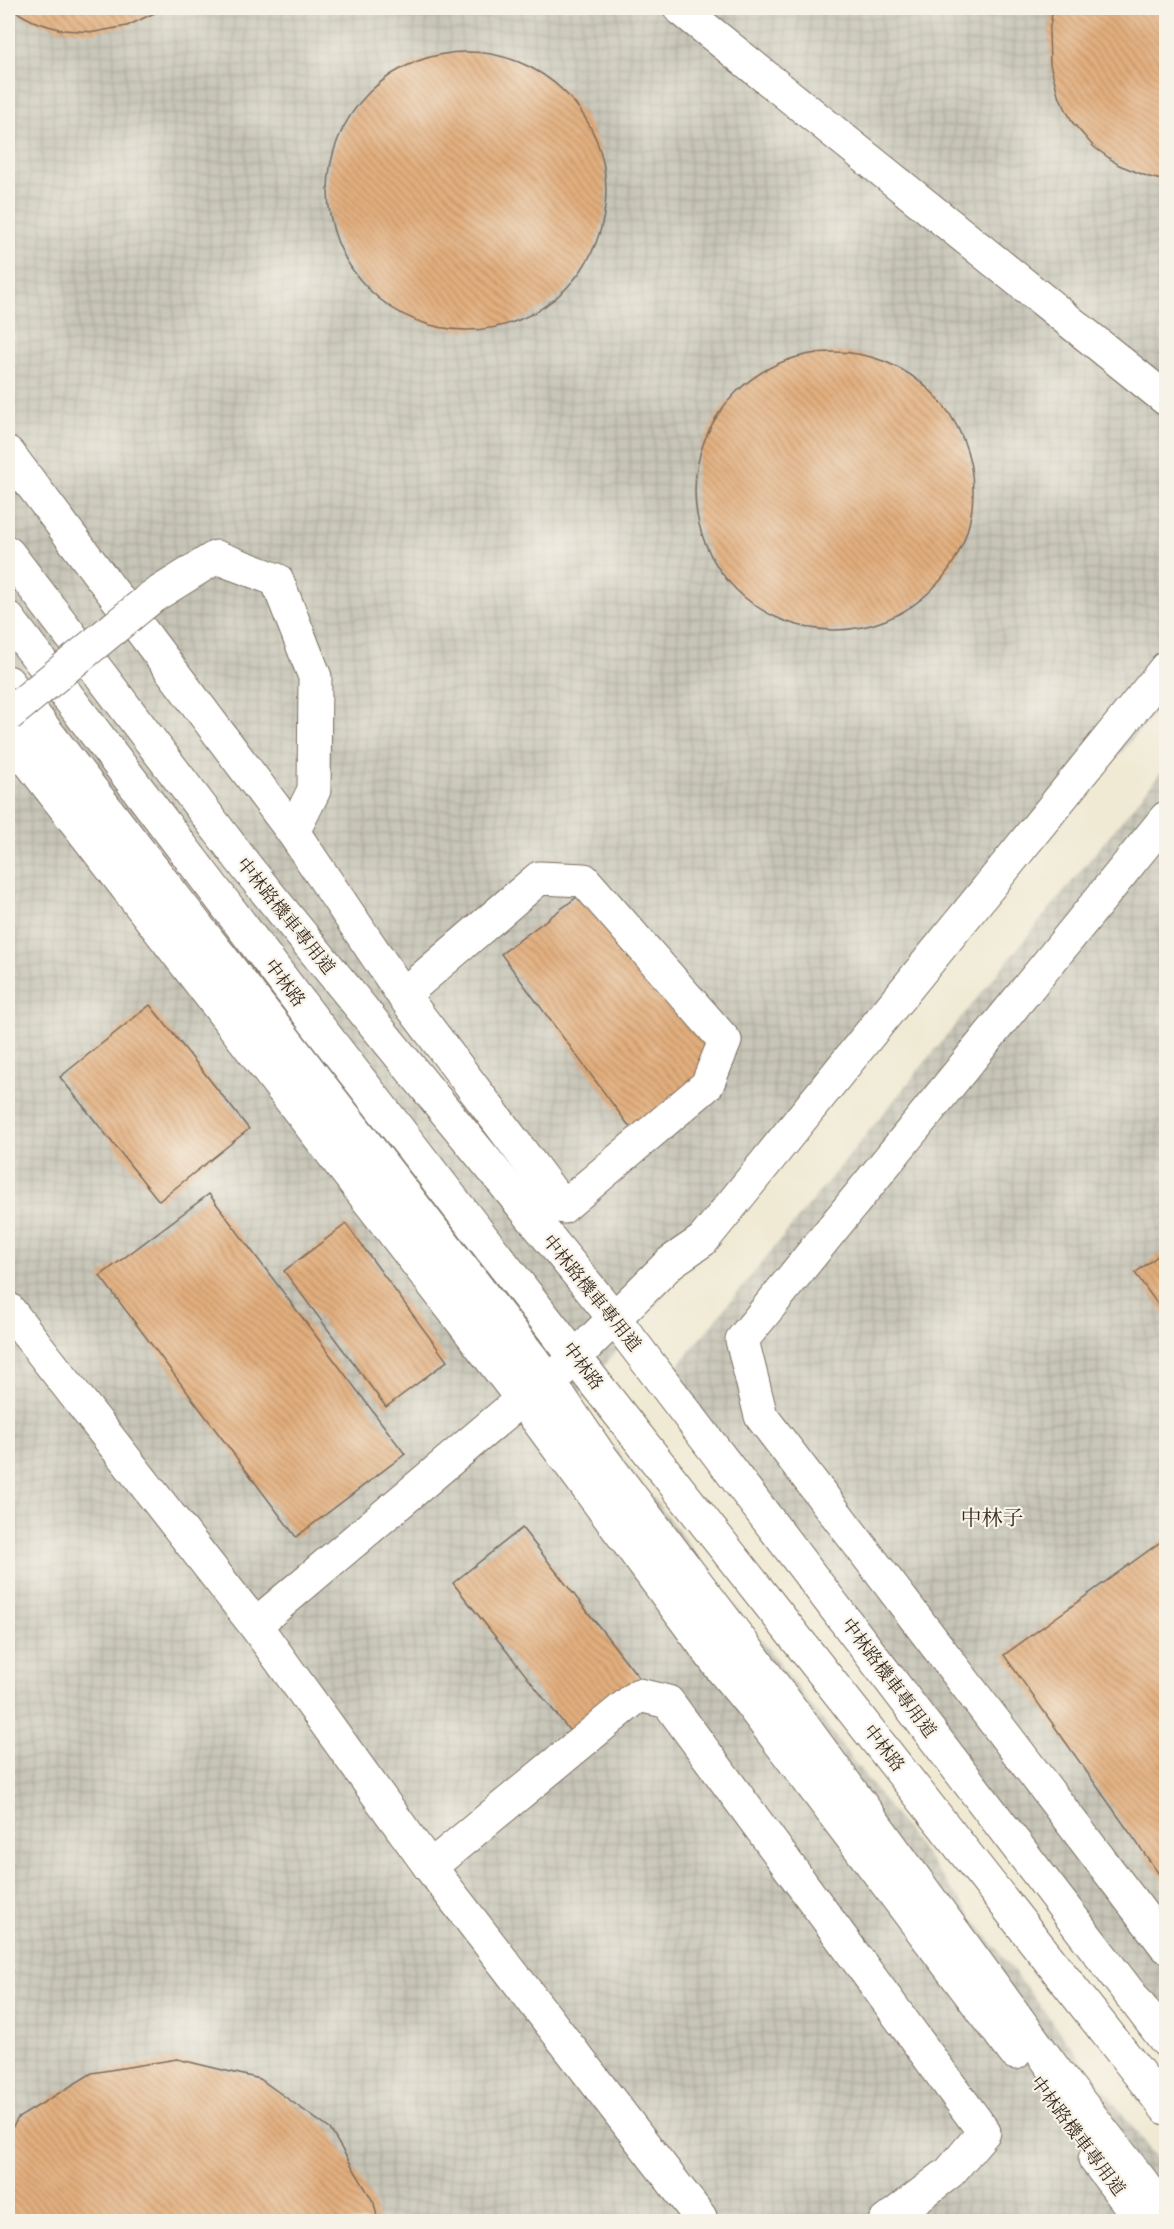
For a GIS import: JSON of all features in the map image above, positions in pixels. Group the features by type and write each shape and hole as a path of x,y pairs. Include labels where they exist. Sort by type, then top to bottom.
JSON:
{"street":[{"path":"680,8 1167,399"},
{"path":"8,453 294,832 404,995 563,1208 707,1085 725,1041 584,880 539,878 404,995"},
{"name":"中林路機車專用道","path":"8,553 248,869 614,1318 1167,2041"},
{"path":"8,715 152,597 216,557 277,580 315,677 314,790 294,832"},
{"name":"中林路","path":"8,618 314,1022 1167,2108"},
{"path":"255,1625 522,1399 550,1382 671,1262 703,1240 1167,668"},
{"path":"8,682 550,1382 598,1453 755,1660 1057,2073 1167,2213"},
{"name":"中林路機車專用道","path":"8,734 522,1399 721,1668 750,1703 1143,2222"},
{"path":"1167,818 742,1340 761,1416 1167,1946"},
{"path":"8,1309 255,1625 430,1867 700,2217 700,2222"},
{"path":"430,1867 639,1695 668,1702 984,2132 950,2172 885,2222"}],"shaded area":[{"path":"8,8 1166,8 1166,699 577,1398 1166,2171 1166,2221 8,2222"},
{"path":"1166,766 1166,2039 668,1378"}],"building":[{"path":"9,8 165,8 127,26 95,32 63,30 48,26"},
{"path":"1053,8 1166,8 1166,181 1119,165 1094,147 1073,123 1058,94 1050,64 1049,32"},
{"path":"481,52 520,62 533,68 566,92 583,114 596,138 604,164 606,191 604,218 596,244 583,268 566,290 544,307 520,320 481,330 453,330 414,320 401,314 368,290 359,279 344,257 330,218 328,177 338,138 344,125 368,92 379,83 401,68 440,54"},
{"path":"848,352 887,362 900,368 933,392 950,414 963,438 971,464 973,491 971,518 963,544 950,568 933,590 911,607 887,620 848,630 820,630 781,620 768,614 735,590 726,579 711,557 697,518 695,477 705,438 711,425 735,392 746,383 768,368 807,354"},
{"path":"597,882 727,1059 632,1130 501,954"},
{"path":"150,1005 249,1129 159,1201 60,1077"},
{"path":"209,1194 405,1454 296,1537 100,1276"},
{"path":"346,1224 447,1361 386,1407 284,1271"},
{"path":"1166,1250 1166,1316 1135,1273"},
{"path":"522,1528 640,1679 572,1734 453,1583"},
{"path":"1166,1538 1166,1884 1004,1655"},
{"path":"177,2059 260,2079 330,2129 374,2203 378,2222 8,2222 8,2134 18,2118 92,2073"}],"district":[{"name":"中林子","path":"992,1518"}]}
